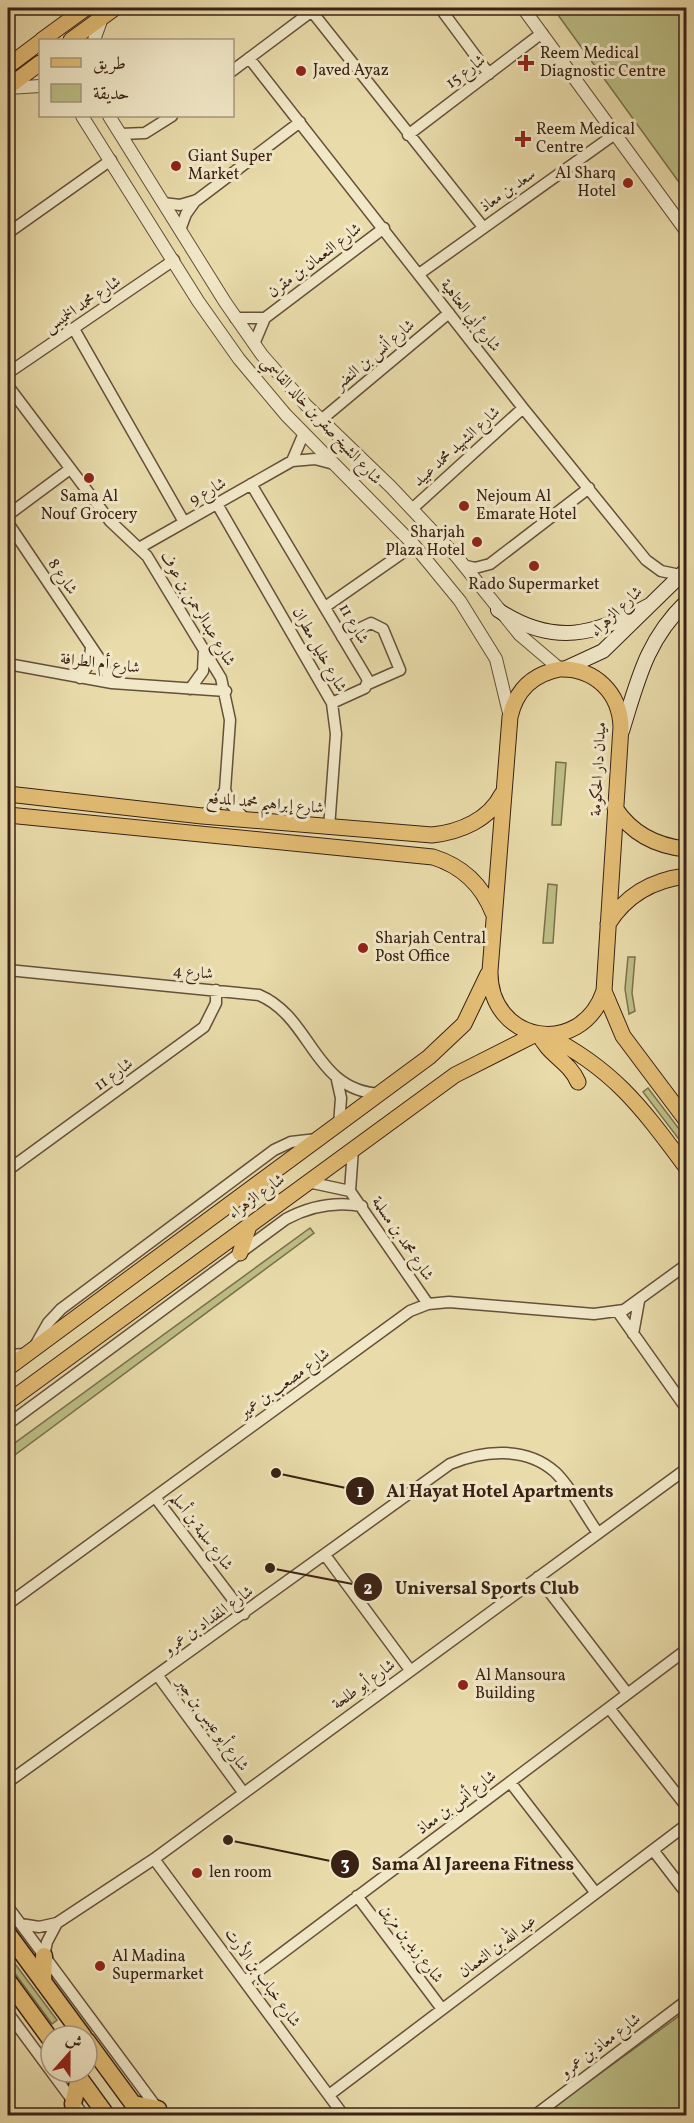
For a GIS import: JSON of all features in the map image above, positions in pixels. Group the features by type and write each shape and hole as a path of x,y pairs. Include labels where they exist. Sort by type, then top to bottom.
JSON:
{"highway":[{"path":"14,1929 43,1982 74,2024"},
{"path":"43,1982 44,1956"},
{"path":"9,1985 39,2024"},
{"path":"99,2057 138,2110 161,2112"},
{"path":"78,2084 79,2110"},
{"path":"84,2084 107,2115"}],"main road":[{"path":"44,39 86,8"},
{"path":"71,39 116,8"},
{"path":"8,66 39,43"},
{"path":"8,88 39,64"},
{"name":"شارع الزهراء","path":"562,669 603,651 683,572"},
{"path":"621,736 648,650 660,630 687,602"},
{"path":"498,610 527,625 573,633 603,628 650,605"},
{"path":"562,669 542,674 527,684 516,699 510,717 490,971 491,992 501,1011 516,1026 579,1052 616,1081 637,1102 687,1167"},
{"name":"ميدان دار الحكومة","path":"540,1034 566,1032 583,1023 596,1009 604,991 621,736 621,718 611,693 591,675 562,669"},
{"name":"شارع إبراهيم محمد المدفع","path":"8,794 202,816 423,835 450,832 485,815 504,791"},
{"path":"615,808 628,825 644,837 668,846 687,849"},
{"path":"8,815 422,855 444,860 463,871 478,886 494,914"},
{"path":"295,843 310,838 332,839 334,828"},
{"path":"608,924 624,902 635,894 666,879 687,876"},
{"name":"شارع الزهراء","path":"8,1368 382,1094 458,1032 490,971"},
{"path":"604,991 612,1016 623,1036 687,1120"},
{"path":"540,1034 548,1050 572,1070 578,1082"},
{"name":"شارع الزهراء","path":"8,1402 468,1066 540,1034"},
{"path":"240,1253 249,1226"}],"street":[{"path":"440,8 489,74"},
{"path":"523,8 542,33 558,46 608,113 615,134 652,173 680,212 687,231"},
{"path":"234,69 312,9 408,135 483,227"},
{"path":"94,39 102,18"},
{"name":"شارع 15","path":"408,135 542,33"},
{"name":"شارع أبي العتاهية","path":"249,58 523,408 653,567 683,572"},
{"path":"8,88 39,86"},
{"name":"شارع الشيخ صقر بن خالد القاسمي","path":"83,117 238,359 304,433 414,545 451,588 488,641 500,668 510,717"},
{"name":"شارع الشيخ صقر بن خالد القاسمي","path":"110,117 235,318 254,344 321,420 412,509 466,566 498,610 526,641 562,669"},
{"path":"121,134 137,135 152,130 171,117"},
{"path":"180,230 186,214 197,200 300,122"},
{"name":"سعد بن معاذ","path":"419,274 615,134"},
{"path":"8,232 111,160 124,158 142,169"},
{"path":"164,203 180,205 197,200"},
{"name":"شارع النعمان بن مقرن","path":"254,344 265,318 384,228"},
{"name":"شارع محمد الخميس","path":"8,373 174,260"},
{"name":"شارع أنس بن النضر","path":"321,420 449,313"},
{"name":"شارع النعمان بن مقرن","path":"235,318 265,318"},
{"path":"75,328 184,522"},
{"name":"شارع عبدالرحمن بن عوف","path":"8,386 118,530 150,560 204,650 226,691 230,720 225,790"},
{"name":"شارع الشهيد محمد عبيد","path":"412,509 523,408"},
{"path":"292,461 304,433"},
{"name":"شارع 9","path":"139,548 292,461 315,459 336,465"},
{"path":"8,516 70,469"},
{"path":"252,484 325,607"},
{"path":"466,566 475,568 490,564 589,488"},
{"name":"شارع خليل مطران","path":"217,504 332,703 336,734 334,828"},
{"path":"377,507 399,515 412,509"},
{"name":"شارع 8","path":"8,523 112,683"},
{"name":"شارع 11","path":"368,684 325,607 414,545"},
{"path":"332,703 400,670 383,629 371,623 342,637"},
{"path":"80,678 89,664 91,648"},
{"path":"190,689 203,671 204,650"},
{"name":"شارع أم الطرافة","path":"8,664 112,683 226,691"},
{"path":"202,816 216,806 225,790"},
{"path":"225,790 231,804 246,820"},
{"name":"شارع 4","path":"8,970 259,995 280,1007 337,1080 363,1092 382,1094"},
{"name":"شارع 11","path":"8,1170 204,1027 216,1003 216,990"},
{"path":"337,1080 341,1107 339,1125"},
{"name":"شارع محمد بن مسلمة","path":"350,1191 352,1149"},
{"name":"شارع محمد بن مسلمة","path":"308,1182 350,1191 428,1304"},
{"path":"8,1424 286,1219 307,1209 339,1204 362,1206"},
{"path":"687,1265 639,1300 618,1312 687,1408"},
{"path":"633,1334 639,1300"},
{"name":"شارع مصعب بن عمير","path":"8,1604 401,1317 428,1304 449,1302 594,1314 618,1312"},
{"path":"8,1355 30,1351"},
{"name":"شارع المقداد بن عمرو","path":"8,1782 450,1464 485,1453 504,1453 540,1461 556,1473 598,1533"},
{"name":"شارع أبو طلحة","path":"14,1929 57,1923 154,1859 687,1469"},
{"name":"شارع سلمة بن أسلم","path":"155,1497 244,1614"},
{"path":"326,1555 410,1670"},
{"path":"538,1577 627,1694"},
{"name":"شارع أنس بن معاذ","path":"245,1981 687,1650"},
{"name":"شارع أبو عبس بن جبر","path":"158,1676 243,1792"},
{"path":"609,1708 687,1806"},
{"path":"510,1782 595,1892"},
{"name":"عبد الله بن النعمان","path":"329,2095 595,1892 687,1825"},
{"path":"653,1850 687,1893"},
{"name":"شارع خباب بن الأرت","path":"154,1859 344,2115"},
{"name":"شارع زيد بن مزين","path":"357,1896 442,2009"},
{"path":"8,1907 14,1929 44,1956 161,2112"},
{"path":"44,1956 47,1942 57,1923"},
{"name":"شارع معاذ بن عمرو","path":"534,2115 687,2001"},
{"path":"8,2013 79,2110"}],"green space":[{"path":"553,8 686,8 686,192"},
{"path":"556,762 566,763 561,825 552,825"},
{"path":"548,884 557,885 553,943 543,943"},
{"path":"628,957 635,957 632,993 635,1011 629,1014 625,989"},
{"path":"648,1088 686,1138 681,1142 643,1092"},
{"path":"310,1228 314,1233 8,1460 8,1448"},
{"path":"10,1957 57,2020 52,2024 8,1964"},
{"path":"686,2011 686,2115 543,2115"}],"place":[{"name":"Reem Medical Diagnostic Centre","path":"526,63"},
{"name":"Javed Ayaz","path":"301,71"},
{"name":"Reem Medical Centre","path":"523,139"},
{"name":"Giant Super Market","path":"176,166"},
{"name":"Al Sharq Hotel","path":"628,183"},
{"name":"Sama Al Nouf Grocery","path":"89,478"},
{"name":"Nejoum Al Emarate Hotel","path":"464,506"},
{"name":"Sharjah Plaza Hotel","path":"477,542"},
{"name":"Rado Supermarket","path":"534,566"},
{"name":"Sharjah Central Post Office","path":"363,948"},
{"name":"Al Hayat Hotel Apartments","path":"276,1473"},
{"name":"Universal Sports Club","path":"270,1568"},
{"name":"Al Mansoura Building","path":"463,1685"},
{"name":"Sama Al Jareena Fitness","path":"228,1840"},
{"name":"len room","path":"197,1873"},
{"name":"Al Madina Supermarket","path":"100,1966"}]}
